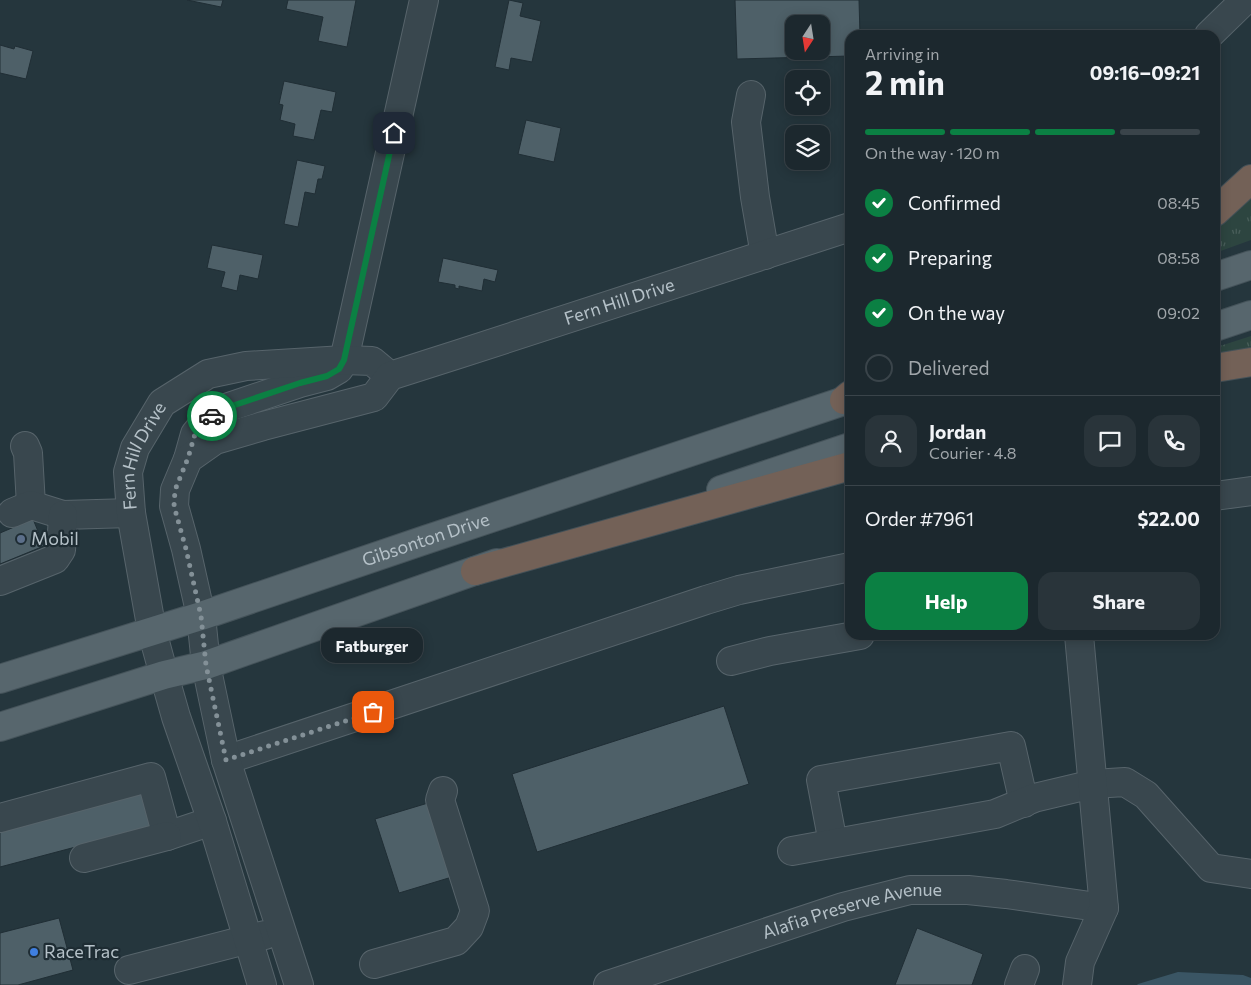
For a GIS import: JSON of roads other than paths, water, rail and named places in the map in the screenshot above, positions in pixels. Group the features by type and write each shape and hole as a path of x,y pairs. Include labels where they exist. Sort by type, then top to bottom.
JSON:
{"highway":[{"path":"1220,207 1251,178"},
{"path":"1220,367 1251,362"},
{"path":"475,571 845,467"}],"main road":[{"path":"1220,275 1251,266"},
{"path":"1220,325 1251,315"},
{"name":"Gibsonton Drive","path":"0,680 201,616 845,399"},
{"path":"0,727 164,675 206,665 475,571 845,449"}],"street":[{"path":"188,458 195,434 204,422 220,410 300,383 327,376 339,369 344,360 424,0"},
{"path":"1213,30 1245,0"},
{"path":"751,95 746,122 755,197 765,255"},
{"name":"Fern Hill Drive","path":"299,985 226,760 206,665 201,616 174,506 175,490 188,458 215,440 374,397 390,376 845,229"},
{"name":"Fern Hill Drive","path":"262,985 212,821 176,717 152,631 131,513 128,472 135,448 162,403 208,374 246,366 344,360 372,361 390,376"},
{"path":"25,446 28,453 22,509 63,515 131,513"},
{"path":"1220,495 1251,491"},
{"path":"0,581 55,559 61,550 63,515"},
{"path":"226,760 739,590 845,568"},
{"path":"731,661 770,651 845,638"},
{"path":"1077,985 1080,962 1104,908 1079,640"},
{"path":"834,843 821,780 1011,746 1024,803"},
{"path":"0,818 151,777 167,836"},
{"path":"792,851 995,814 1056,792 1093,784 1125,782 1146,795 1211,868 1251,874"},
{"path":"374,964 456,941 469,927 475,911 440,800 443,791"},
{"path":"84,858 167,836 212,821"},
{"name":"Alafia Preserve Avenue","path":"608,985 843,907 910,890 968,890 1104,908"},
{"path":"129,970 282,930"}],"water":[{"path":"1178,972 1243,975 1251,978 1251,985 1137,985"}],"place":[{"name":"Mobil","path":"21,539"},
{"name":"Fatburger","path":"373,712"},
{"name":"RaceTrac","path":"34,952"}]}
